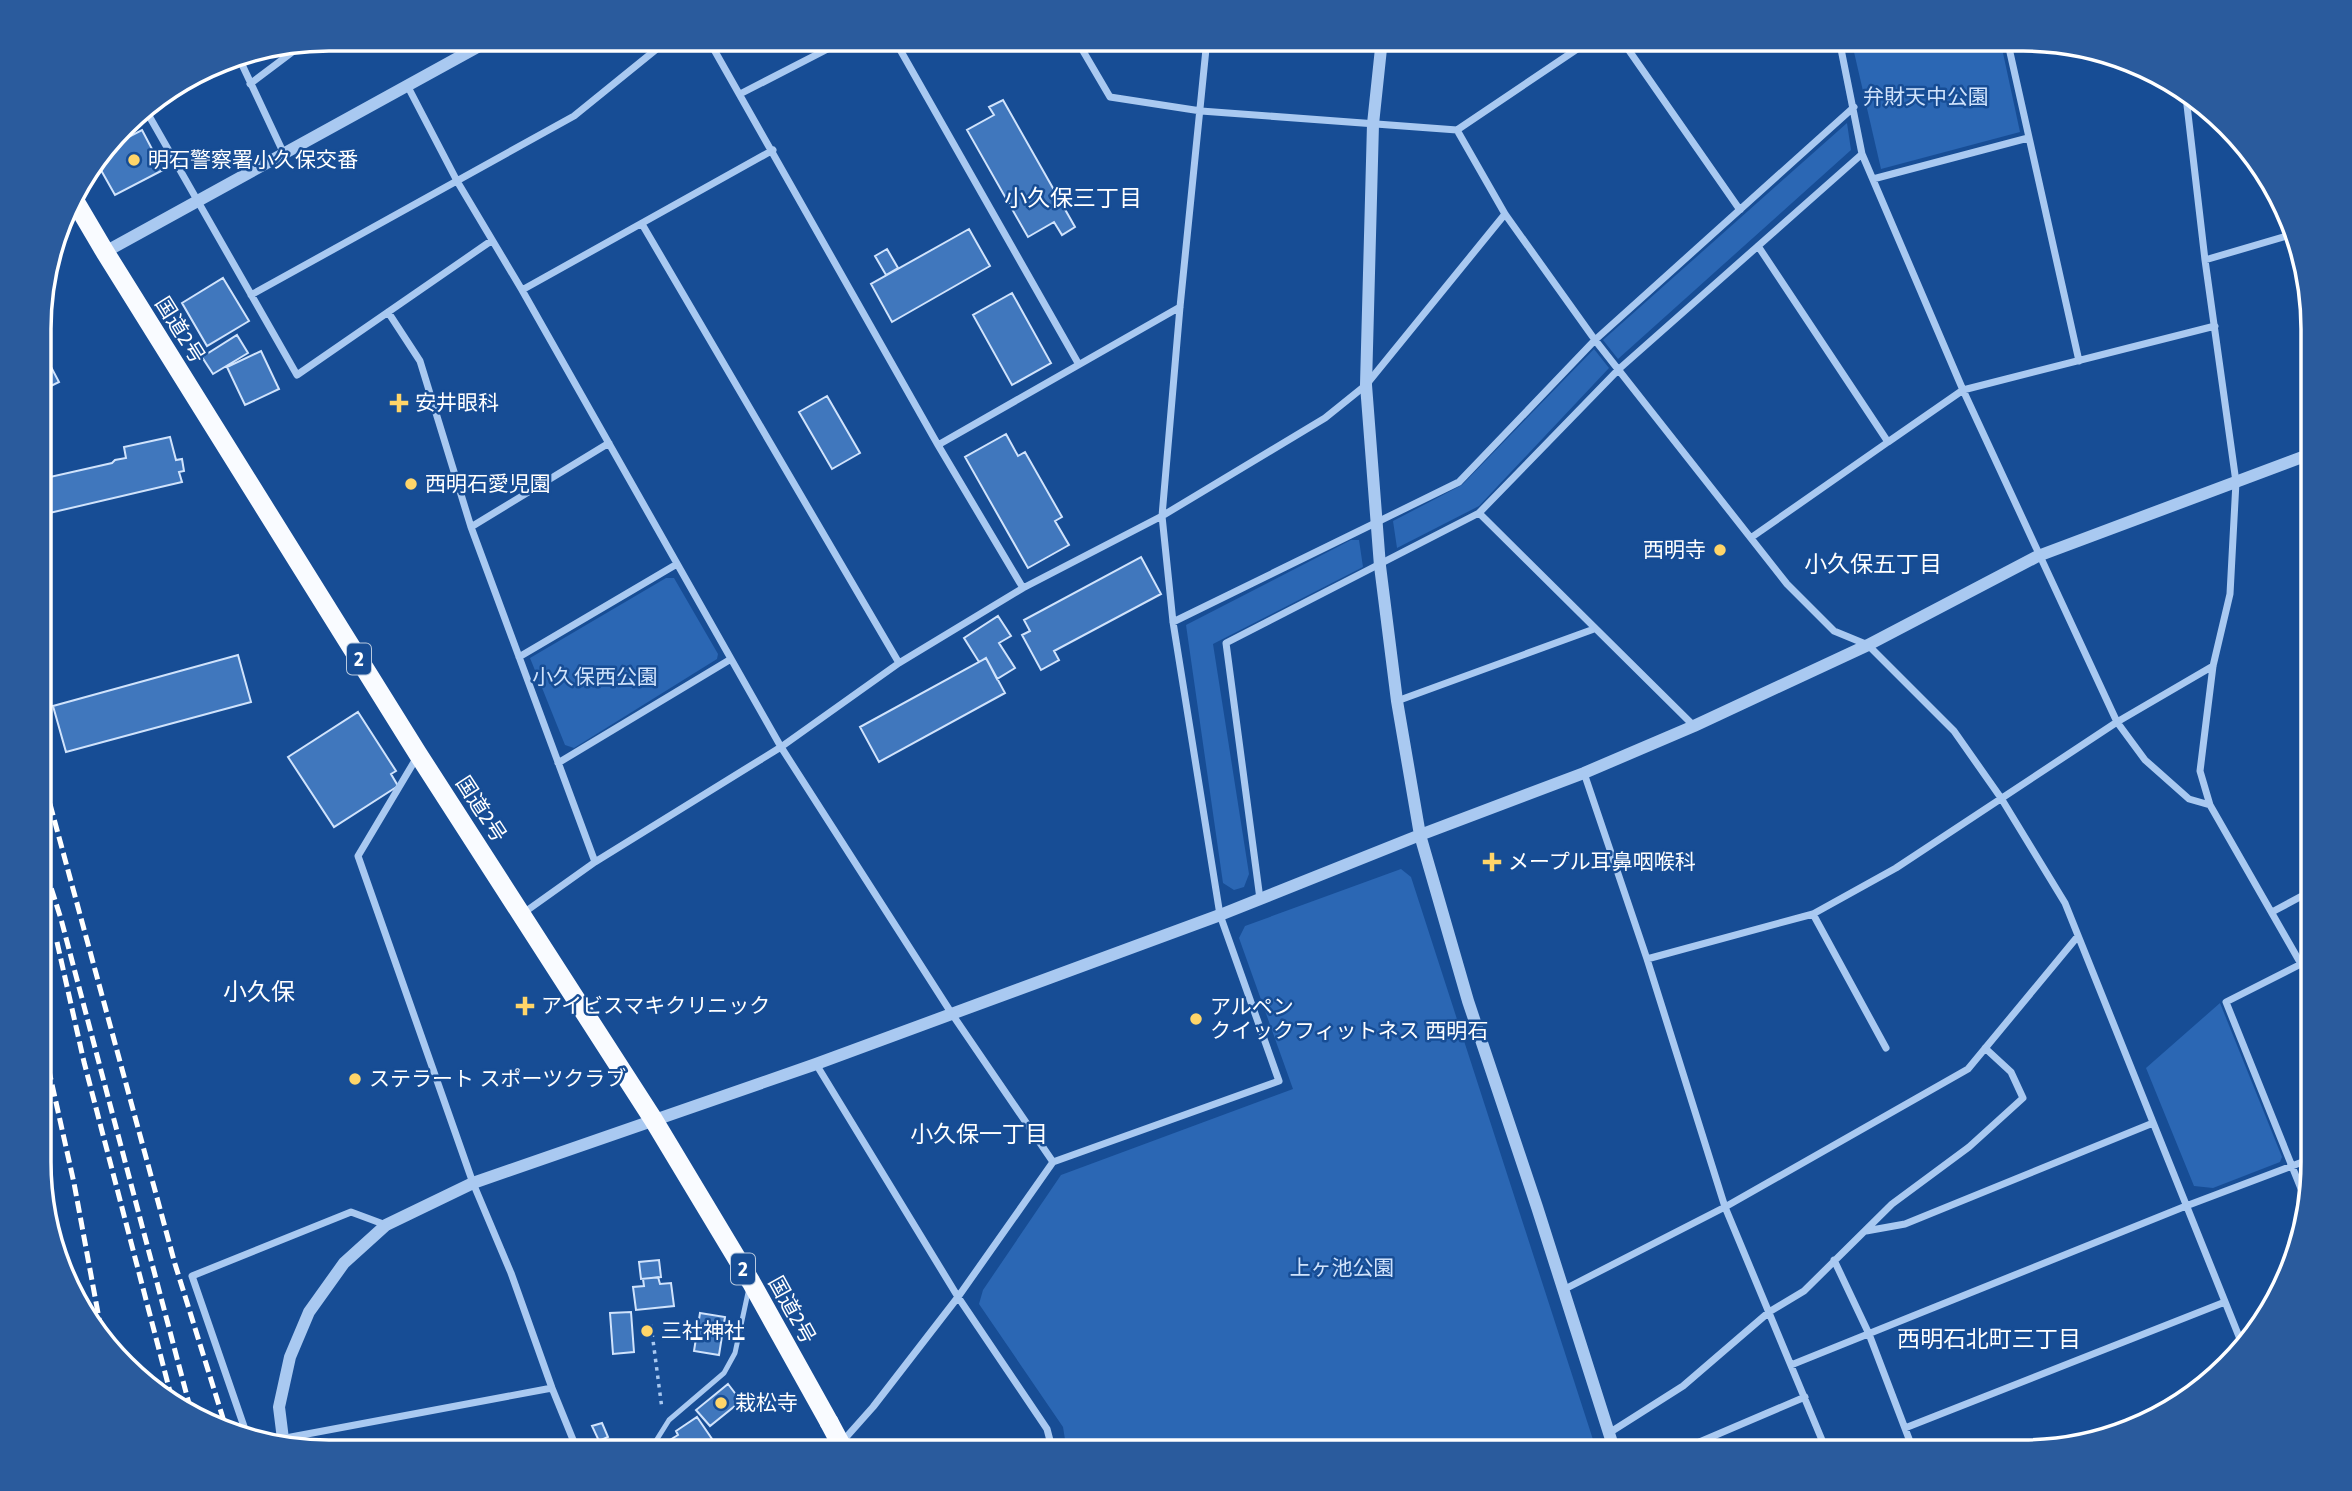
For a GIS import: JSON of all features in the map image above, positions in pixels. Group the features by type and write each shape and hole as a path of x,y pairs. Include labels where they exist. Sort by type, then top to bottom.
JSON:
{"highway":[{"name":"国道2号","path":"79,207 418,754 653,1119 751,1282 839,1440"}],"street":[{"path":"105,252 468,51"},
{"path":"251,295 574,116 653,51"},
{"path":"715,51 938,446 1023,588"},
{"path":"740,94 822,51"},
{"path":"901,51 1079,363"},
{"path":"1083,51 1110,97 1201,111 1457,130 1572,51"},
{"path":"843,1440 958,1297 1053,1162 1279,1081 1220,915 1173,622 1161,516 1206,51"},
{"path":"1381,51 1373,124 1366,385 1380,566 1397,701 1420,835 1468,1001 1611,1440"},
{"path":"1630,51 1740,210"},
{"path":"1842,51 1862,154 1963,390 2117,722 2145,761 2189,799 2210,805"},
{"path":"2010,51 2079,361"},
{"path":"250,84 291,53"},
{"path":"242,64 284,153"},
{"path":"407,85 457,181 522,290 781,747 953,1014 1053,1162"},
{"path":"2187,104 2205,260 2236,482 2230,594 2213,666 2200,771 2210,805 2301,964 2226,1002 2300,1187"},
{"path":"1173,622 1459,482 1595,340 1854,107"},
{"path":"149,116 297,375 491,241"},
{"path":"1457,130 1506,214 1595,340 1787,584 1834,631 1868,645 1954,731 2001,797 2065,903 2239,1337"},
{"path":"1873,179 2028,138"},
{"path":"522,290 773,150"},
{"path":"1260,899 1226,643 1479,513 1619,369 1862,154"},
{"path":"522,914 595,862 781,747 899,663 1023,588 1161,516 1325,418 1366,385 1506,214"},
{"path":"642,224 899,663"},
{"path":"2205,260 2286,235"},
{"path":"1758,246 1888,442"},
{"path":"938,446 1180,307"},
{"path":"388,312 420,361 471,527 595,862"},
{"path":"1752,537 1963,390 2215,326"},
{"path":"471,527 609,443"},
{"path":"282,1436 279,1407 290,1357 309,1312 344,1263 386,1225 473,1183 953,1014 1220,915 1584,773 1868,645 2039,556 2301,458"},
{"path":"1479,513 1693,726"},
{"path":"519,657 677,564"},
{"path":"1397,701 1594,629"},
{"path":"558,762 731,659"},
{"path":"1647,959 1813,914 1896,868 2117,722 2213,666"},
{"path":"418,754 358,856 473,1183 511,1272 573,1440"},
{"path":"1584,773 1647,959 1725,1208 1822,1440"},
{"path":"2272,912 2301,896"},
{"path":"1813,914 1886,1048"},
{"path":"1563,1290 1725,1208 1968,1069 2078,936"},
{"path":"1608,1433 1683,1386 1769,1312 1804,1291 1892,1204 1969,1147 2023,1098 2011,1072 1985,1048"},
{"path":"816,1064 958,1297 1047,1429 1050,1440"},
{"path":"1865,1231 1905,1224 2153,1123"},
{"path":"1791,1365 2301,1163"},
{"path":"244,1427 192,1276 351,1212 386,1225"},
{"path":"1834,1260 1869,1334 1910,1440"},
{"path":"1905,1428 2225,1301"},
{"path":"302,1439 552,1388"},
{"path":"1704,1440 1805,1397"}],"lane":[{"path":"656,1440 669,1420 724,1373 735,1353 751,1282"}],"path":[{"path":"650,1325 664,1428"}],"green space":[{"name":"弁財天中公園","path":"1854,51 2003,51 2020,132 1881,169"},
{"path":"1847,123 1851,150 1618,359 1603,340"},
{"path":"1594,349 1609,368 1479,506 1397,548 1393,521 1462,485"},
{"path":"1351,540 1359,540 1363,567 1213,644 1249,874 1244,887 1234,890 1223,883 1186,625"},
{"name":"小久保西公園","path":"666,578 674,578 718,654 717,659 574,748 565,745 530,658"},
{"name":"上ヶ池公園","path":"1401,869 1411,877 1593,1440 1065,1440 1063,1427 979,1304 983,1290 1061,1175 1293,1089 1239,938 1245,926"},
{"path":"2220,1003 2282,1157 2280,1162 2213,1188 2194,1186 2146,1068"}],"building":[{"path":"1003,100 1075,227 1062,235 1054,222 1028,237 967,130 994,115 989,107"},
{"path":"142,130 163,170 115,195 101,170 126,138"},
{"path":"969,229 990,266 892,322 871,284"},
{"path":"887,249 898,268 886,275 875,256"},
{"path":"223,278 249,321 207,346 182,303"},
{"path":"1012,293 1051,363 1012,385 973,315"},
{"path":"237,335 248,353 213,374 202,357"},
{"path":"261,351 279,389 245,405 227,367"},
{"path":"51,367 59,382 51,386"},
{"path":"827,396 860,453 832,469 799,412"},
{"path":"1006,434 1018,456 1025,452 1062,517 1055,521 1069,545 1028,568 965,457"},
{"path":"170,437 176,460 182,459 184,471 179,472 182,482 51,513 51,477 126,458 124,447"},
{"path":"1141,557 1161,594 1054,651 1059,660 1041,670 1022,635 1030,631 1024,620"},
{"path":"998,616 1011,636 999,643 1015,668 997,679 986,658 979,662 964,638"},
{"path":"238,655 251,702 66,752 53,706"},
{"path":"986,658 1005,693 879,762 860,727"},
{"path":"358,712 396,771 391,774 398,786 334,827 288,757"},
{"path":"659,1260 661,1277 641,1279 639,1262"},
{"path":"658,1277 660,1284 671,1283 674,1306 636,1310 633,1287 644,1286 643,1279"},
{"path":"631,1312 634,1352 613,1354 610,1313"},
{"path":"700,1313 725,1317 719,1355 694,1351"},
{"path":"728,1384 741,1401 710,1426 696,1410"},
{"path":"697,1417 713,1440 670,1440 678,1435 676,1431"},
{"path":"602,1423 608,1437 599,1440 592,1426"}],"railway":[{"path":"51,808 175,1264 223,1420"},
{"path":"51,888 189,1402"},
{"path":"57,942 84,1062 170,1390"},
{"path":"51,1080 74,1183 99,1319"}],"place":[{"name":"明石警察署小久保交番","path":"134,160"},
{"name":"安井眼科","path":"399,403"},
{"name":"西明石愛児園","path":"411,484"},
{"name":"西明寺","path":"1720,550"},
{"name":"メープル耳鼻咽喉科","path":"1492,862"},
{"name":"アイビスマキクリニック","path":"525,1006"},
{"name":"アルペン クイックフィットネス 西明石","path":"1196,1019"},
{"name":"ステラート スポーツクラブ","path":"355,1079"},
{"name":"三社神社","path":"647,1331"},
{"name":"栽松寺","path":"721,1403"}],"district":[{"name":"小久保三丁目","path":"1073,198"},
{"name":"小久保五丁目","path":"1873,564"},
{"name":"小久保","path":"259,992"},
{"name":"小久保一丁目","path":"979,1134"},
{"name":"西明石北町三丁目","path":"1989,1339"}]}
